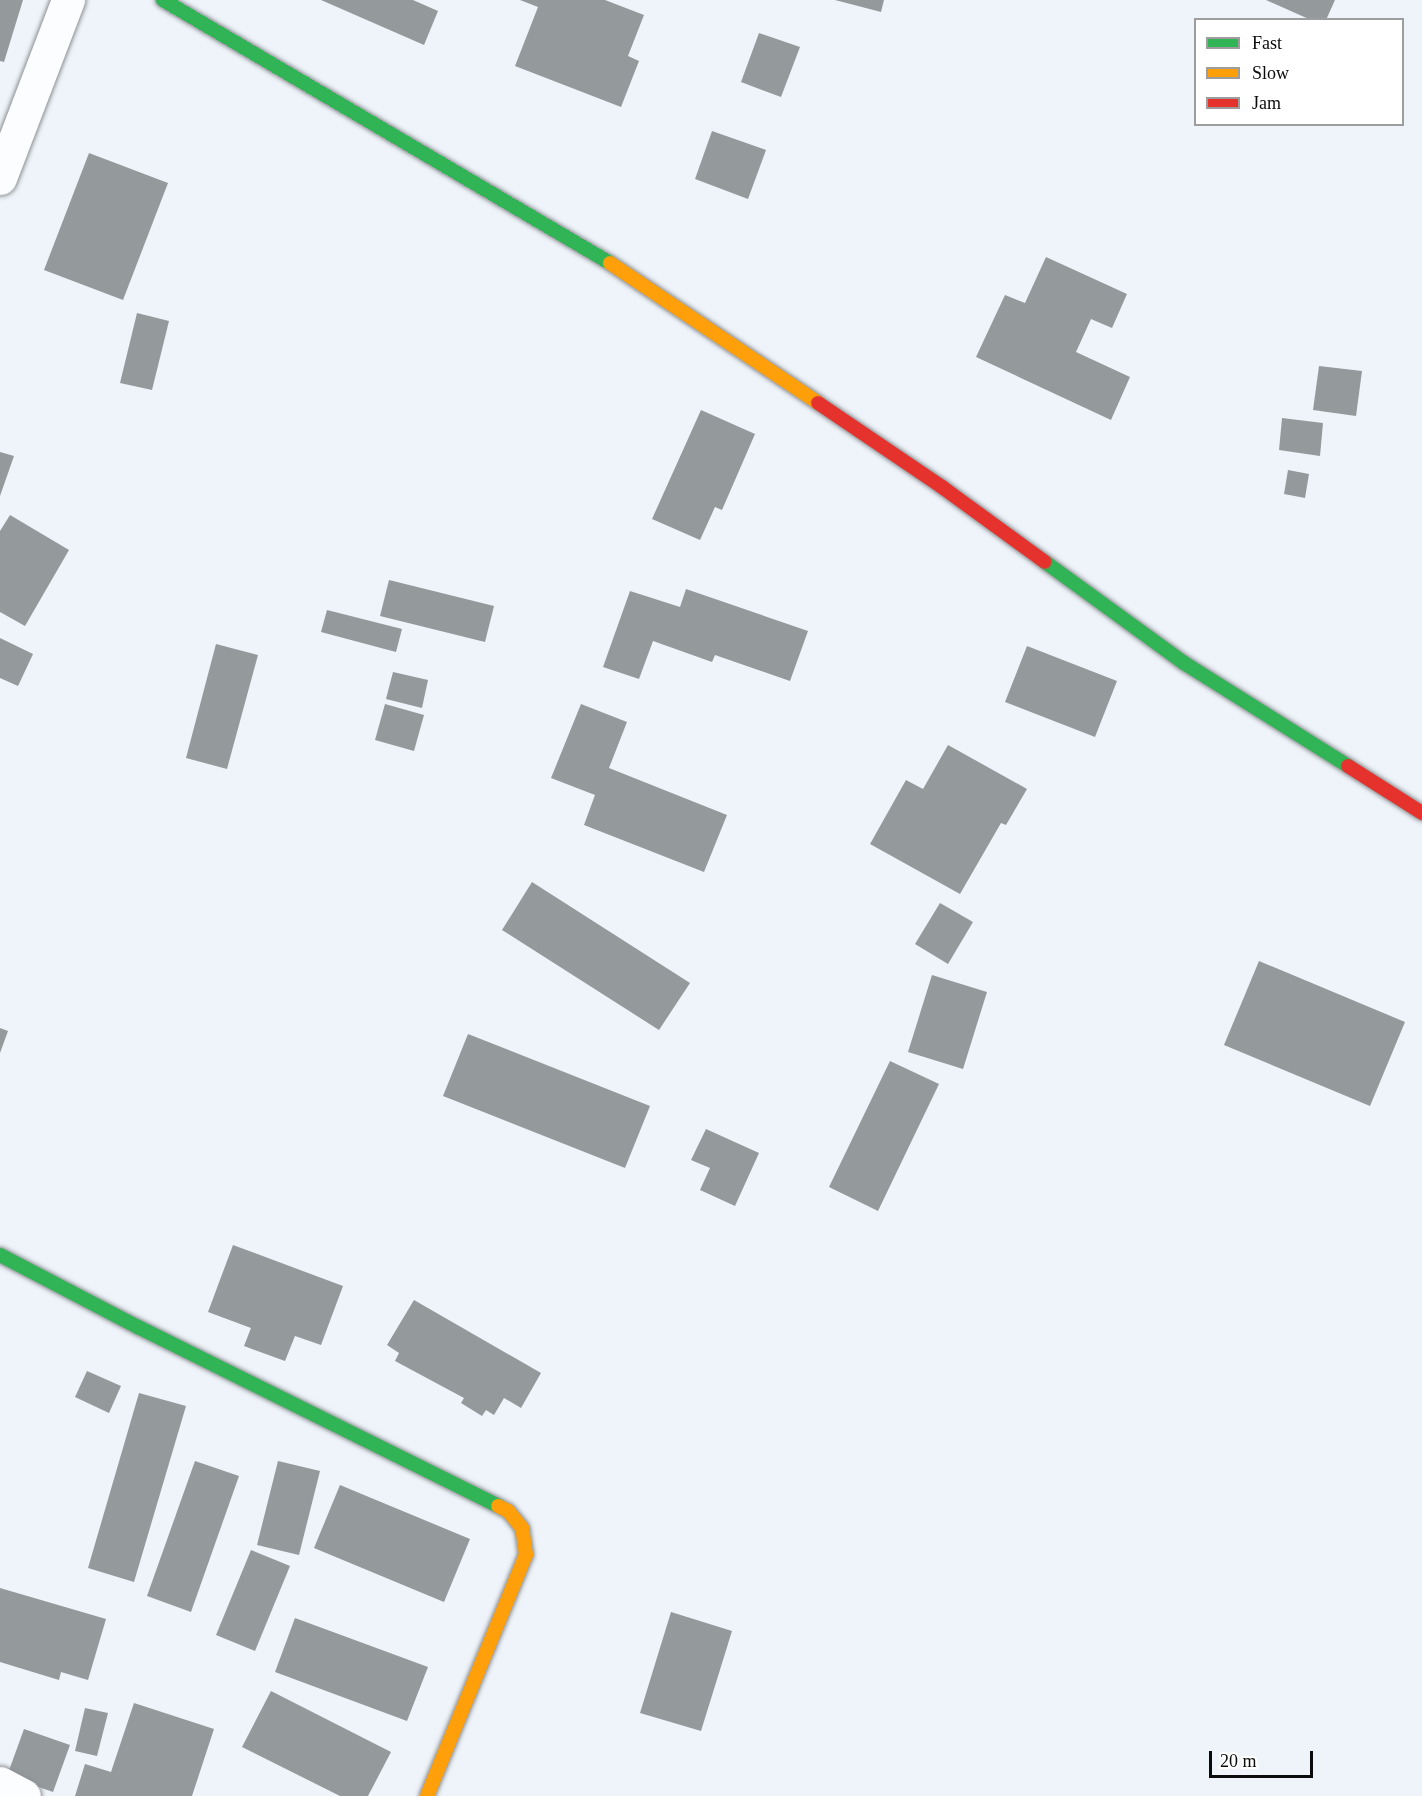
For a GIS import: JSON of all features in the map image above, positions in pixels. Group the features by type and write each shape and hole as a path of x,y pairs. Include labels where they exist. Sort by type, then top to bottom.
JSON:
{"street":[{"path":"0,178 68,0"},
{"path":"163,0 597,254 942,487 1184,663 1422,813"},
{"path":"0,1255 138,1327 508,1511 522,1528 526,1555 427,1796"},
{"path":"0,1783 24,1796"}],"building":[{"path":"0,0 23,0 4,62 0,61"},
{"path":"321,0 413,0 438,11 424,45"},
{"path":"520,0 605,0 644,15 628,56 639,61 621,107 515,66 538,7"},
{"path":"835,0 884,0 881,12"},
{"path":"1266,0 1335,0 1327,18 1306,18"},
{"path":"759,33 800,47 781,97 741,82"},
{"path":"712,131 766,150 748,199 695,179"},
{"path":"89,153 168,183 123,300 44,270"},
{"path":"1046,257 1127,294 1112,328 1091,319 1076,352 1130,377 1111,420 976,357 1005,295 1025,303"},
{"path":"137,313 169,321 152,390 120,383"},
{"path":"1319,366 1362,371 1356,416 1313,410"},
{"path":"701,410 755,434 722,510 715,507 700,540 652,519"},
{"path":"1282,418 1323,423 1320,456 1279,450"},
{"path":"0,452 14,456 0,496"},
{"path":"1288,470 1309,474 1305,498 1284,494"},
{"path":"10,515 69,550 25,626 0,612 0,531"},
{"path":"389,580 494,606 485,642 380,616"},
{"path":"686,589 808,631 790,681 715,655 712,662 653,641 639,679 603,667 630,591 680,607"},
{"path":"327,610 402,629 396,652 321,632"},
{"path":"0,638 33,654 18,686 0,678"},
{"path":"216,644 258,655 227,769 186,758"},
{"path":"1027,646 1117,681 1095,737 1005,702"},
{"path":"393,672 428,680 422,708 386,699"},
{"path":"385,704 424,715 414,751 375,740"},
{"path":"581,704 627,722 609,768 727,815 704,872 584,825 595,795 551,778"},
{"path":"948,745 1027,789 1006,825 1001,823 960,894 870,844 906,780 923,789"},
{"path":"532,882 690,983 659,1030 502,930"},
{"path":"940,903 973,922 948,964 915,944"},
{"path":"1259,961 1405,1022 1370,1106 1224,1045"},
{"path":"932,975 987,992 963,1069 908,1052"},
{"path":"0,1028 8,1031 0,1053"},
{"path":"468,1034 650,1106 625,1168 443,1096"},
{"path":"890,1061 939,1084 878,1211 829,1187"},
{"path":"706,1129 759,1153 735,1206 700,1190 710,1168 691,1160"},
{"path":"233,1245 343,1286 321,1345 295,1336 285,1361 244,1346 251,1328 208,1312"},
{"path":"414,1300 541,1373 521,1408 504,1398 494,1415 486,1410 482,1416 461,1403 464,1398 395,1361 399,1353 387,1345"},
{"path":"87,1371 121,1386 109,1413 75,1397"},
{"path":"139,1393 186,1406 134,1582 88,1568"},
{"path":"195,1461 239,1476 191,1612 147,1596"},
{"path":"278,1461 320,1471 299,1555 257,1545"},
{"path":"340,1485 470,1539 444,1602 314,1548"},
{"path":"251,1550 290,1566 255,1651 216,1635"},
{"path":"0,1588 106,1619 88,1680 61,1672 59,1680 0,1662"},
{"path":"671,1612 732,1631 701,1731 640,1713"},
{"path":"295,1618 428,1667 407,1721 275,1672"},
{"path":"271,1691 391,1752 368,1796 340,1796 242,1747"},
{"path":"134,1703 214,1729 192,1796 75,1796 85,1764 111,1772"},
{"path":"85,1708 108,1713 97,1756 75,1751"},
{"path":"24,1729 70,1745 53,1792 7,1776"}],"traffic: fast":[{"path":"163,0 610,263"},
{"path":"1045,562 1184,663 1348,766"},
{"path":"0,1255 138,1327 498,1506"}],"traffic: slow":[{"path":"610,263 818,403"},
{"path":"427,1796 526,1555 522,1528 508,1511 498,1506"}],"traffic: jam":[{"path":"818,403 942,487 1045,562"},
{"path":"1348,766 1422,813"}]}
